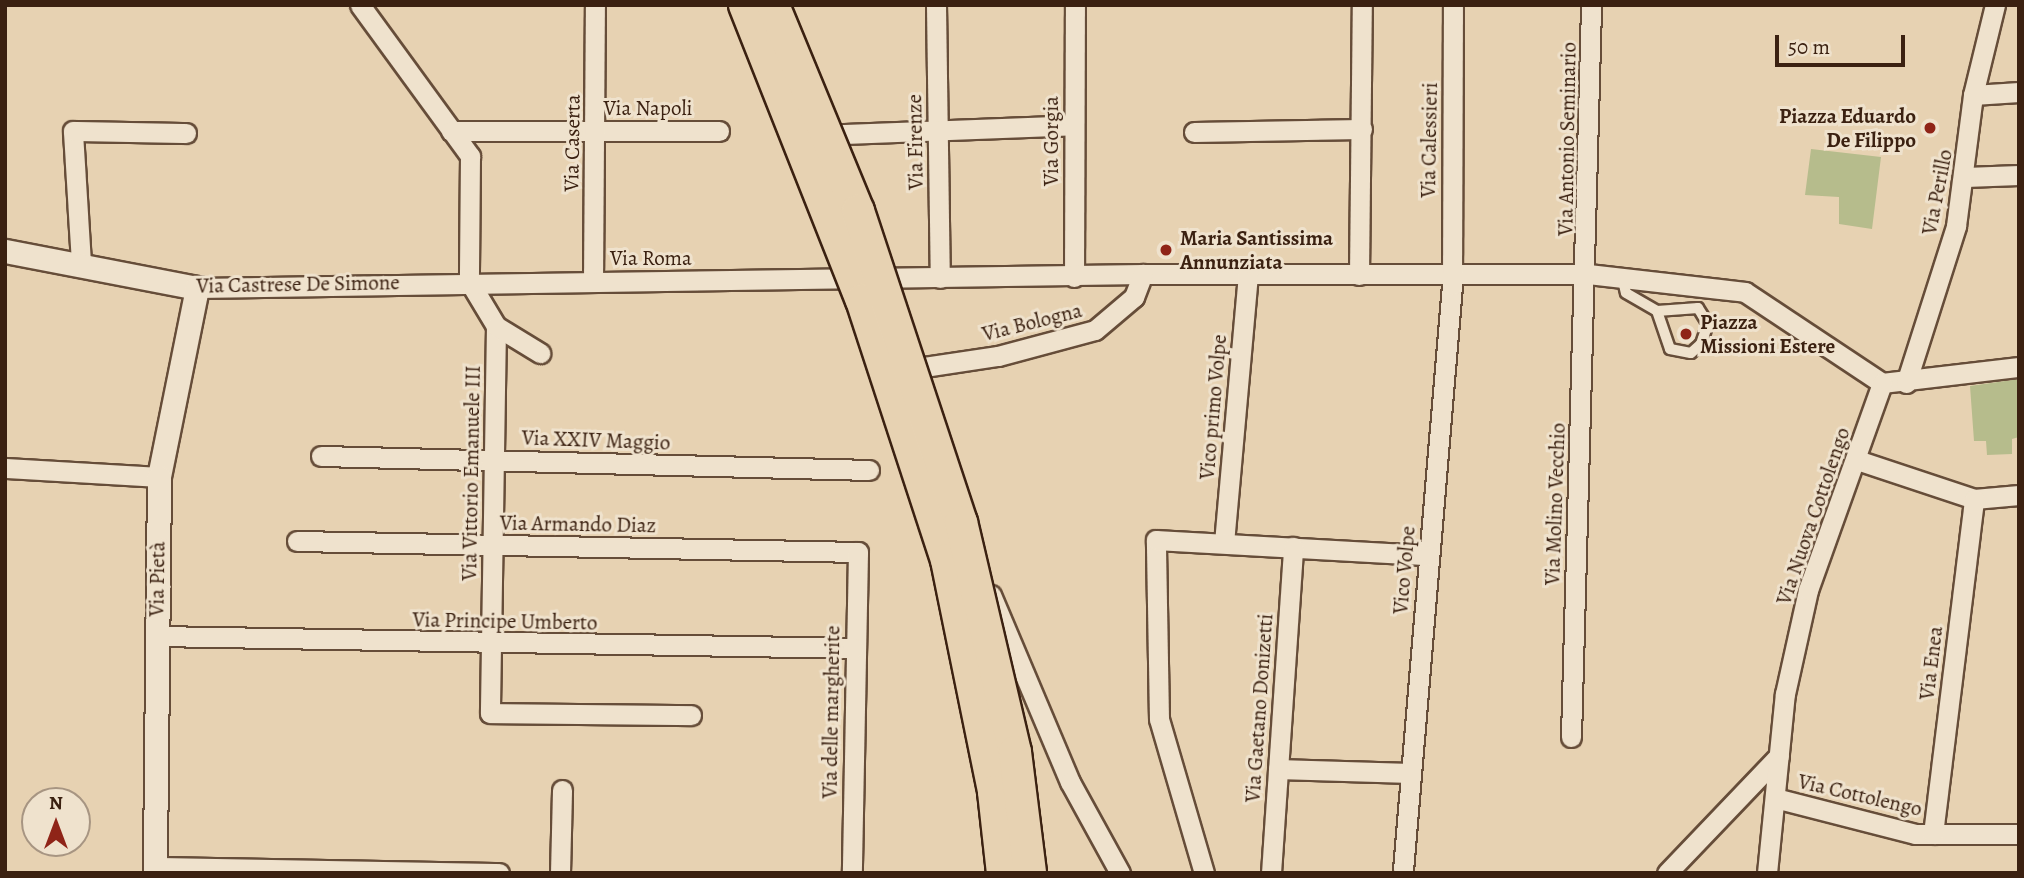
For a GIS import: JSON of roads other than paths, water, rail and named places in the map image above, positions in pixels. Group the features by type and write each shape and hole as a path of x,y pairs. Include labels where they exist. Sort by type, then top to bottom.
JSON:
{"highway":[{"path":"746,5 862,300 947,560 978,701 1003,873"},
{"path":"773,5 858,211 961,522 1015,752 1030,873"}],"street":[{"path":"360,5 452,131 475,173 469,281 496,326 540,353"},
{"name":"Via Caserta","path":"593,281 595,5"},
{"path":"761,5 814,135 1009,641 1070,782 1120,873"},
{"name":"Via Firenze","path":"936,5 940,278"},
{"name":"Via Gorgia","path":"1074,277 1076,5"},
{"path":"1359,275 1362,5"},
{"name":"Via Calessieri","path":"1451,275 1453,5"},
{"name":"Via Antonio Seminario","path":"1588,274 1591,5"},
{"name":"Via Perillo","path":"1906,383 1951,243 1965,177 1973,95 1995,5"},
{"path":"1973,95 2019,92"},
{"path":"814,135 1074,125"},
{"path":"1194,132 1362,129"},
{"path":"81,262 73,131 186,133"},
{"name":"Via Napoli","path":"452,131 719,131"},
{"path":"1965,177 2019,175"},
{"name":"Via Castrese De Simone","path":"5,251 81,262 197,288 469,281"},
{"name":"Via Roma","path":"469,281 870,281 1143,274 1622,276 1745,292 1882,383"},
{"name":"Via Bologna","path":"904,370 998,356 1095,330 1134,298 1143,274"},
{"name":"Vico primo Volpe","path":"1224,543 1248,274"},
{"name":"Via Molino Vecchio","path":"1571,737 1588,274"},
{"name":"Vico Volpe","path":"1402,870 1451,275"},
{"name":"Via Pietà","path":"155,870 159,477 197,288"},
{"name":"Via Vittorio Emanuele III","path":"496,326 491,713 691,715"},
{"path":"1882,383 1906,383 2019,367"},
{"name":"Via Nuova Cottolengo","path":"1767,873 1779,756 1808,590 1857,460 1882,383"},
{"name":"Via XXIV Maggio","path":"321,456 869,470"},
{"path":"1857,460 1973,499 2019,495"},
{"path":"5,468 159,477"},
{"name":"Via Enea","path":"1933,834 1973,499"},
{"path":"1204,873 1159,719 1156,540 1428,555"},
{"name":"Via Armando Diaz","path":"297,541 858,552"},
{"name":"Via Gaetano Donizetti","path":"1270,873 1293,547"},
{"name":"Via delle margherite","path":"852,873 854,648 858,552"},
{"name":"Via Principe Umberto","path":"156,636 490,645 854,648"},
{"path":"1667,873 1779,756"},
{"path":"1279,769 1410,773"},
{"path":"560,873 562,790"},
{"name":"Via Cottolengo","path":"1775,798 1933,834 2019,834"},
{"path":"155,870 499,873"}],"lane":[{"path":"1622,276 1626,293 1657,310 1698,308 1708,324 1701,344 1691,353 1670,349 1657,310"}],"place":[{"name":"Piazza Eduardo De Filippo","path":"1930,128"},
{"name":"Maria Santissima Annunziata","path":"1166,250"},
{"name":"Piazza Missioni Estere","path":"1686,334"}]}
